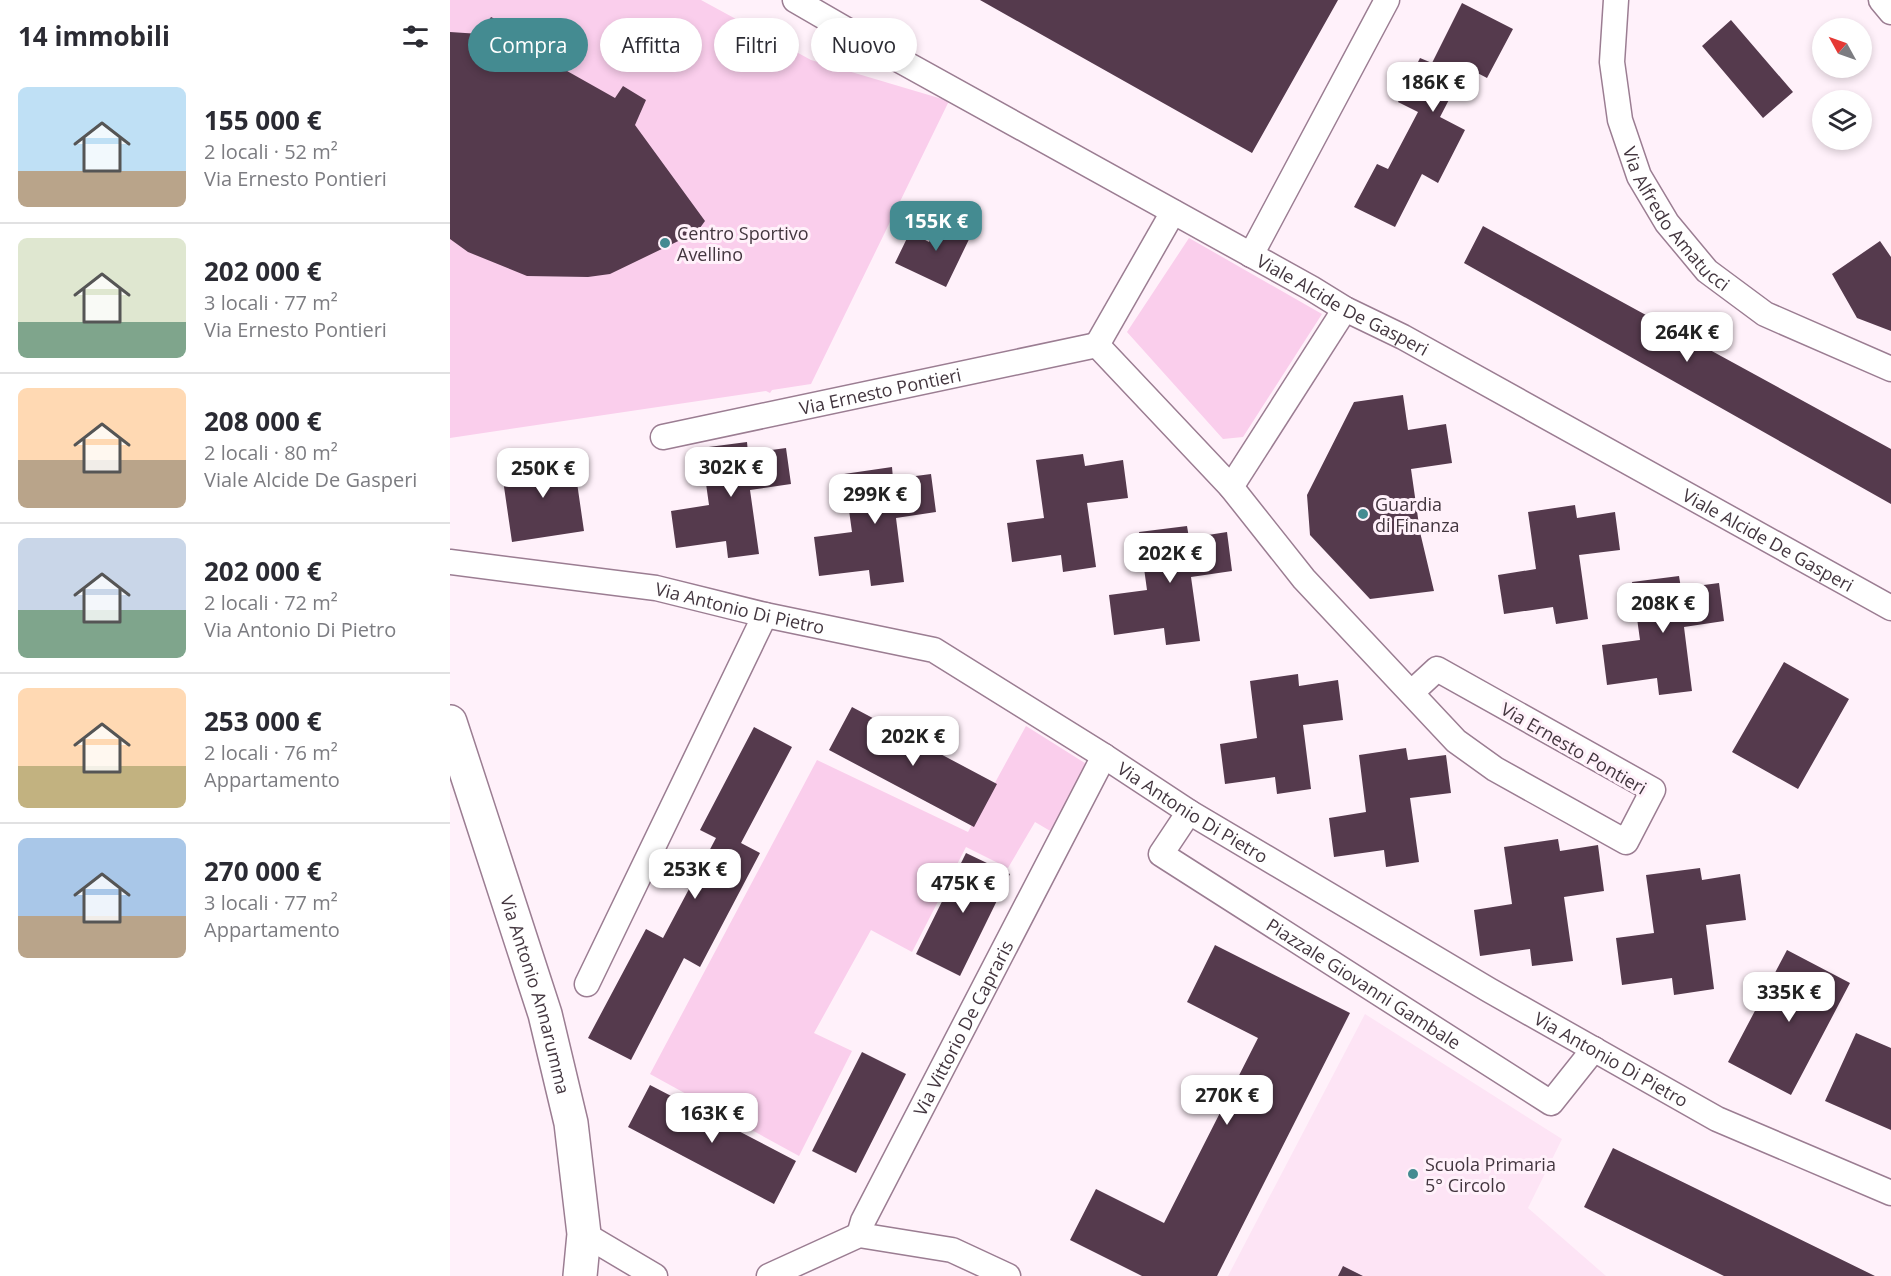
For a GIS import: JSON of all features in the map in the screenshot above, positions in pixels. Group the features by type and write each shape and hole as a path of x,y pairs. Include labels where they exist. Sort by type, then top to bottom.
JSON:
{"main road":[{"name":"Via Antonio Annarumma","path":"450,722 545,1014 571,1123 584,1234 579,1276"}],"street":[{"name":"Viale Alcide De Gasperi","path":"795,0 1345,309 1403,337 1891,608"},
{"path":"1251,255 1387,0"},
{"name":"Via Alfredo Amatucci","path":"1616,0 1612,62 1620,120 1639,176 1667,223 1707,271 1765,314 1891,369"},
{"path":"1881,0 1891,12"},
{"path":"1097,345 1173,212"},
{"path":"1232,487 1345,309"},
{"name":"Via Ernesto Pontieri","path":"663,437 1097,345 1232,487 1304,579 1456,741 1495,769 1626,842 1653,790 1437,669 1411,693"},
{"name":"Via Antonio Di Pietro","path":"450,562 656,588 765,615 934,650 1189,812 1479,984 1718,1119 1891,1193"},
{"path":"587,984 765,615"},
{"name":"Via Vittorio De Capraris","path":"859,1235 869,1210 1104,756"},
{"name":"Piazzale Giovanni Gambale","path":"1189,812 1161,854 1551,1103 1594,1049"},
{"path":"584,1234 655,1276"},
{"path":"770,1276 859,1235 952,1250 1008,1276"}],"shaded area":[{"name":"Centro Sportivo Avellino","path":"450,0 701,0 734,18 714,18 714,72 799,72 799,53 811,60 811,72 851,72 949,101 811,384 772,390 770,393 766,391 450,438"},
{"path":"1189,238 1322,314 1243,437 1223,439 1127,332"},
{"path":"1026,726 1088,765 1052,832 1035,822 1008,868 966,847 912,952 871,930 814,1033 852,1051 799,1156 650,1074 817,760 968,832"},
{"name":"Scuola Primaria 5° Circolo","path":"1365,1014 1562,1139 1528,1208 1606,1276 1228,1276"}],"building":[{"path":"980,0 1338,0 1252,153"},
{"path":"1462,3 1513,29 1487,78 1466,67 1440,117 1465,130 1438,183 1422,174 1395,227 1354,207 1377,164 1388,169 1418,112 1398,102 1420,58 1432,63"},
{"path":"1731,20 1793,92 1763,118 1702,46"},
{"name":"Centro Sportivo Avellino","path":"450,32 468,33 468,72 569,72 615,98 623,86 646,100 635,125 705,221 697,232 610,274 588,277 527,276 468,252 450,239"},
{"path":"941,217 973,231 946,287 895,263 910,232 929,242"},
{"path":"1483,226 1891,449 1891,504 1464,263"},
{"path":"1880,241 1891,257 1891,331 1857,318 1832,274"},
{"name":"Guardia di Finanza","path":"1403,395 1408,430 1446,424 1452,463 1411,469 1420,532 1434,591 1370,599 1310,535 1307,495 1354,402"},
{"path":"747,442 748,453 786,448 791,484 750,490 759,554 728,558 726,541 676,548 671,511 709,505 701,448"},
{"path":"1083,454 1085,466 1123,460 1128,498 1087,503 1096,567 1063,572 1061,555 1012,562 1007,523 1044,518 1036,460"},
{"path":"573,455 584,531 512,542 501,466"},
{"path":"892,467 893,479 931,474 936,512 896,518 904,582 871,586 869,570 819,576 814,537 852,532 844,474"},
{"path":"1575,505 1577,518 1615,512 1620,550 1579,555 1588,619 1556,624 1553,607 1504,614 1498,575 1536,569 1528,512"},
{"path":"1187,526 1189,538 1227,532 1232,571 1191,577 1200,641 1166,645 1164,628 1114,635 1109,595 1147,590 1139,532"},
{"path":"1679,576 1681,588 1719,583 1724,621 1684,627 1692,691 1659,695 1657,678 1607,685 1602,645 1640,640 1632,582"},
{"path":"1784,662 1849,699 1798,789 1732,752"},
{"path":"1298,674 1299,686 1338,680 1343,720 1303,725 1311,789 1277,794 1275,777 1225,784 1220,744 1257,738 1250,681"},
{"path":"852,707 997,784 974,827 829,750"},
{"path":"754,727 792,747 741,843 760,853 700,967 684,958 631,1060 588,1038 646,929 663,938 716,838 700,830"},
{"path":"1406,748 1408,760 1446,755 1451,793 1410,798 1419,862 1386,867 1384,850 1334,857 1329,818 1366,812 1359,755"},
{"path":"1558,839 1560,851 1598,845 1604,891 1564,897 1573,961 1532,966 1530,949 1480,956 1474,910 1512,904 1504,847"},
{"path":"966,853 1010,874 960,976 916,954"},
{"path":"1700,868 1702,880 1740,874 1746,920 1706,925 1714,989 1674,995 1672,978 1622,985 1616,938 1654,933 1646,875"},
{"path":"1215,945 1350,1013 1217,1276 1142,1276 1070,1240 1096,1189 1164,1223 1258,1038 1187,1002"},
{"path":"1787,950 1850,983 1791,1095 1728,1062"},
{"path":"1856,1033 1891,1048 1891,1130 1825,1101"},
{"path":"862,1052 906,1074 856,1173 812,1151"},
{"path":"650,1085 796,1161 774,1204 628,1127"},
{"path":"1613,1148 1875,1276 1724,1276 1584,1207"},
{"path":"1343,1266 1363,1276 1338,1276"}],"place":[{"name":"Centro Sportivo Avellino","path":"665,243"},
{"name":"Guardia di Finanza","path":"1363,514"},
{"name":"Scuola Primaria 5° Circolo","path":"1413,1174"}]}
